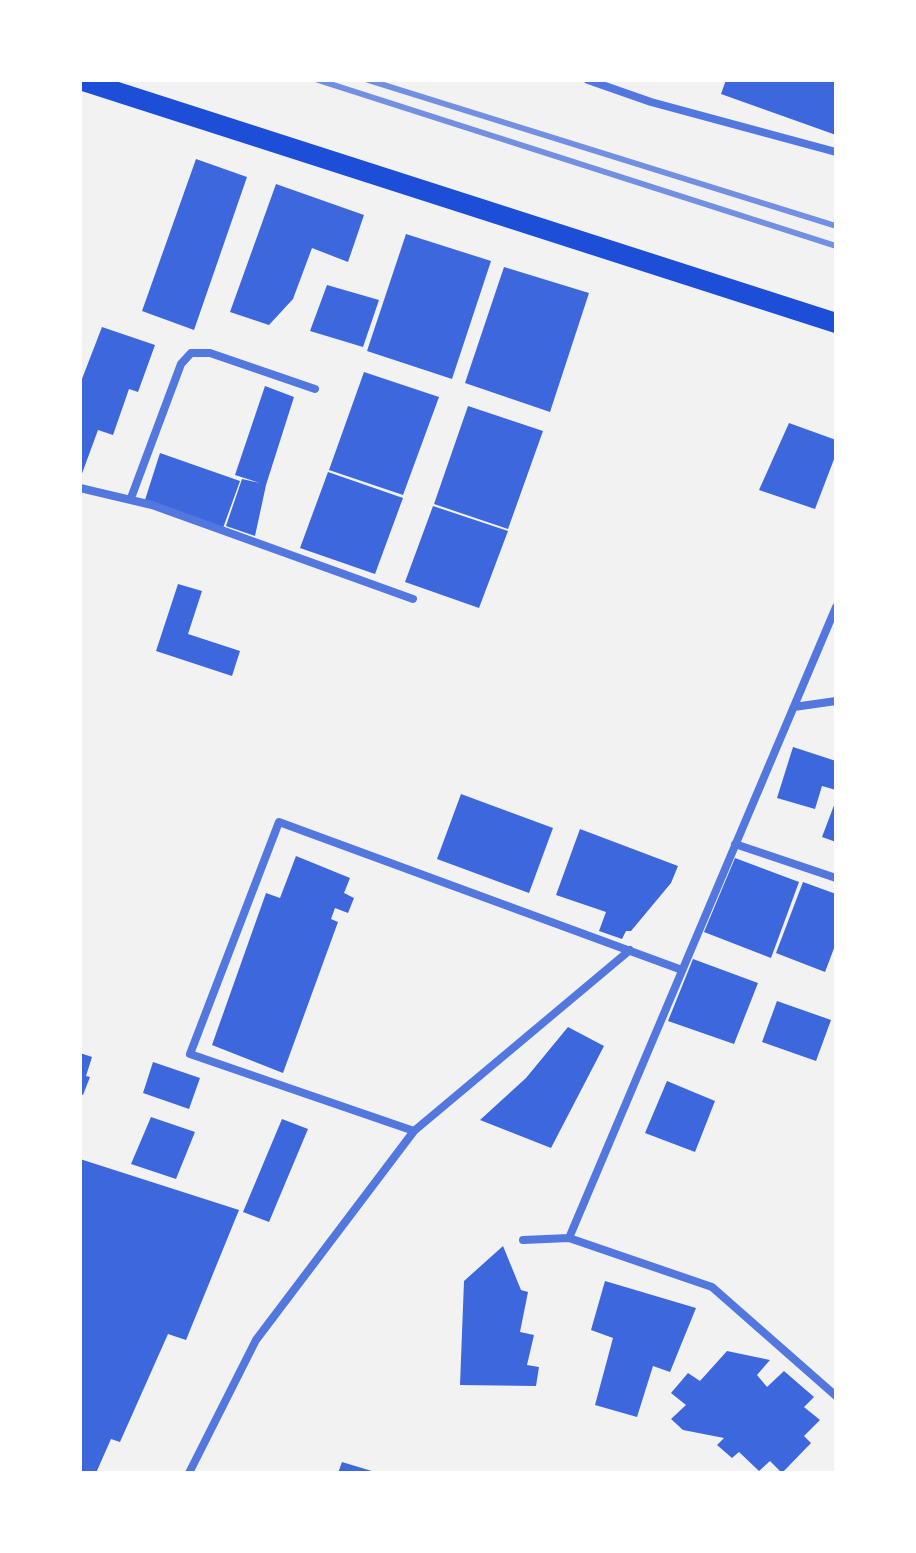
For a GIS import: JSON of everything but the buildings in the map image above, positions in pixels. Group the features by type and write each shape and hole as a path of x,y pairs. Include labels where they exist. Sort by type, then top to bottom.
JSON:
{"main road":[{"path":"80,80 836,323"}],"street":[{"path":"588,80 651,102 836,152"},
{"path":"131,498 181,364 191,353 210,353 315,389"},
{"path":"80,488 131,498 413,599"},
{"path":"569,1238 836,607"},
{"path":"794,707 836,701"},
{"path":"414,1131 190,1054 279,822 682,970"},
{"path":"735,844 836,878"},
{"path":"189,1473 256,1340 414,1131 630,950"},
{"path":"523,1240 569,1238 712,1287 836,1396"}],"railway":[{"path":"318,80 836,246"},
{"path":"368,80 836,226"}]}
